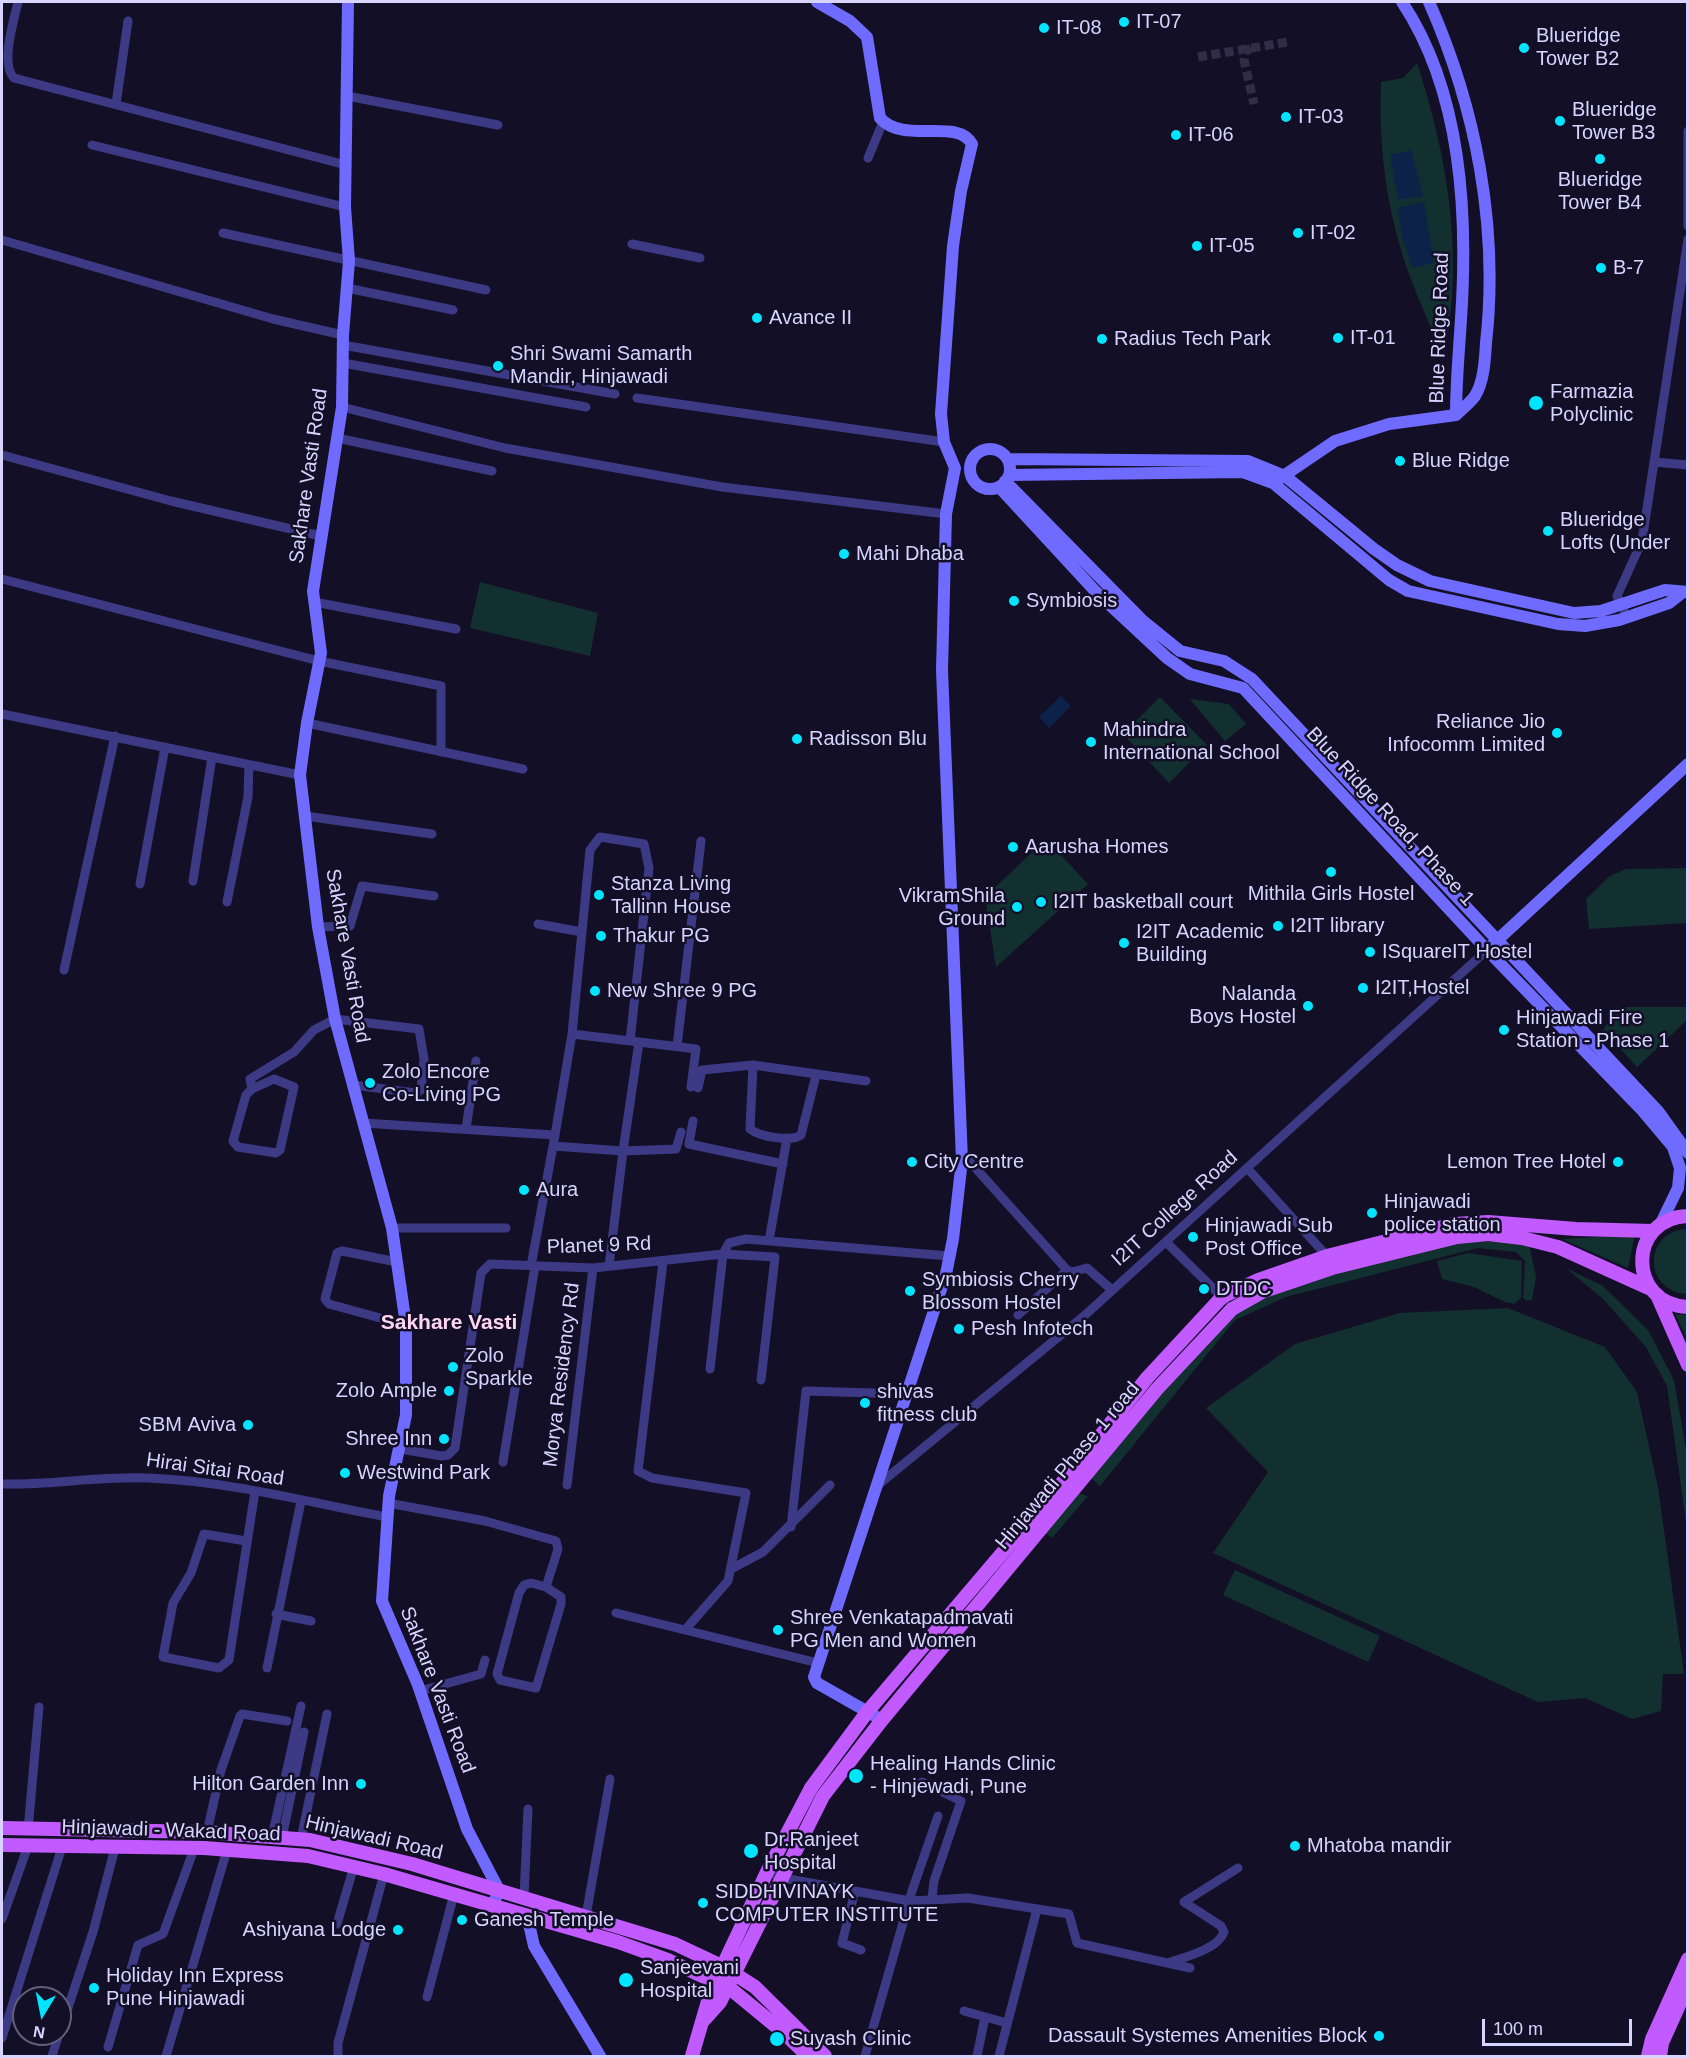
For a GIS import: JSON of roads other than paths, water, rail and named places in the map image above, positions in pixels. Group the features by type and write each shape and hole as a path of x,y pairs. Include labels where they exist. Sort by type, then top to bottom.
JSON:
{"main road":[{"name":"Hinjawadi Phase 1 road","path":"729,1970 767,1872 811,1788 868,1711 1072,1471 1147,1378 1222,1297 1258,1280 1330,1262 1462,1223 1488,1222 1576,1229 1656,1228 1676,1217 1688,1216"},
{"path":"1656,1228 1642,1255 1643,1273 1688,1365"},
{"name":"Hinjawadi Phase 1 road","path":"692,2056 702,2022 721,1984 783,1878 823,1796 882,1720 1157,1389 1232,1309 1330,1262 1457,1237 1488,1234 1522,1238 1558,1246 1654,1292 1672,1304 1688,1307"},
{"name":"Hinjawadi Road","path":"2,1828 207,1832 301,1839 363,1851 524,1897 675,1944 729,1970 755,1987 825,2056"},
{"name":"Hinjawadi - Wakad Road","path":"2,1845 227,1850 308,1856 354,1866 618,1942 721,1984 746,1999 794,2051 808,2056"},
{"path":"1660,2056 1662,2043 1685,1980 1688,1959"},
{"path":"1648,2056 1652,2039 1685,1980"}],"street":[{"path":"18,2 7,60 9,73 28,83 346,165"},
{"name":"Sakhare Vasti Road","path":"348,2 345,207 349,261 343,340 342,407 313,591 321,653 307,723 300,775 318,927 335,1019 392,1228 406,1325 406,1415 388,1503 382,1601 420,1691 467,1828 499,1890"},
{"path":"817,2 850,21 867,37 872,54 880,118 887,127 900,131 954,132 969,139 972,144 961,191 954,246 941,410 944,442 955,468 946,514 942,670 962,1153 946,1274 814,1677 818,1683 882,1720"},
{"name":"Blue Ridge Road","path":"1402,2 1414,20 1437,74 1455,149 1463,259 1455,415"},
{"name":"Blue Ridge Road","path":"1429,2 1457,71 1485,201 1490,244 1490,314 1480,381 1475,395 1455,415"},
{"path":"116,104 128,21"},
{"path":"347,96 498,125"},
{"path":"868,158 883,122"},
{"path":"1688,130 1688,225"},
{"path":"92,145 345,207"},
{"path":"223,233 486,290"},
{"path":"1628,617 1617,596 1642,541 1688,239"},
{"path":"2,240 343,340 615,394"},
{"path":"632,244 700,258"},
{"path":"347,288 453,310"},
{"path":"343,363 586,408"},
{"path":"637,398 944,442"},
{"path":"342,407 505,448 722,487 946,514"},
{"path":"1273,483 1335,441 1389,424 1455,415"},
{"path":"337,438 492,471"},
{"path":"984,449 998,450 1008,459 1248,461 1285,476 1364,542 1418,577 1449,587 1574,613 1601,611 1665,590 1685,592 1670,603 1628,617 1604,624 1573,626 1414,594 1389,580 1273,483 1243,472 1005,481 993,489 979,486 970,476 969,469 973,457 984,449"},
{"path":"2,455 171,501 321,536"},
{"path":"1005,481 1008,459"},
{"path":"1654,462 1688,465"},
{"path":"955,468 969,469"},
{"name":"Blue Ridge Road, Phase 1","path":"1005,481 1143,621 1165,639 1180,651 1224,661 1252,679 1658,1111 1688,1152"},
{"name":"Blue Ridge Road, Phase 1","path":"1005,481 1096,592 1167,658 1190,674 1244,688 1487,950 1641,1109 1673,1147 1680,1168 1678,1188 1656,1228"},
{"path":"2,579 319,661 441,686 441,752"},
{"path":"314,602 456,629"},
{"path":"2,714 300,775"},
{"path":"307,723 523,769"},
{"path":"64,970 115,736"},
{"path":"140,884 165,747"},
{"path":"193,881 212,757"},
{"path":"1487,950 1688,764"},
{"path":"227,902 248,797 249,765"},
{"path":"305,816 432,834"},
{"path":"503,1462 572,1034 590,850 600,837 644,843 649,868 635,1042 609,1266"},
{"path":"677,1046 701,841"},
{"path":"318,927 350,926 362,886 434,896"},
{"path":"538,924 582,932"},
{"name":"I2IT College Road","path":"878,1485 1112,1290 1487,950"},
{"path":"252,1089 250,1079 294,1052 314,1030 335,1019 415,1027 422,1034 424,1077 421,1090 416,1093 353,1085"},
{"path":"572,1034 696,1049 695,1087 702,1070 753,1065 866,1081"},
{"path":"466,1130 476,1061"},
{"path":"753,1065 750,1129 754,1132 787,1138 797,1138 801,1135 816,1075"},
{"path":"274,1079 294,1087 280,1150 276,1154 238,1147 233,1141 246,1095 252,1089 274,1079"},
{"path":"693,1121 689,1144 783,1164"},
{"path":"363,1123 555,1136"},
{"path":"553,1146 622,1151 676,1149 681,1132"},
{"path":"769,1241 787,1138"},
{"path":"962,1153 1067,1270 1072,1272 1087,1268 1112,1290"},
{"path":"1247,1168 1330,1262"},
{"path":"392,1228 506,1228"},
{"path":"751,1254 756,1239"},
{"name":"Planet 9 Rd","path":"400,1449 442,1456 448,1455 455,1448 482,1270 490,1264 593,1268 663,1262 723,1254 726,1245 735,1240 756,1239 949,1256"},
{"path":"1166,1242 1232,1309"},
{"path":"397,1262 342,1251 337,1253 325,1299 329,1305 406,1325"},
{"path":"710,1369 723,1254 775,1257 760,1380"},
{"path":"663,1262 638,1472 652,1478 746,1492 733,1568 728,1581 685,1630"},
{"name":"Morya Residency Rd","path":"567,1485 593,1268"},
{"path":"1018,1316 1067,1270"},
{"path":"791,1527 806,1391 907,1394"},
{"name":"Hirai Sitai Road","path":"2,1484 147,1478 255,1491 387,1517"},
{"path":"733,1568 763,1552 791,1527 830,1485"},
{"path":"246,1542 204,1534 191,1573 173,1603 163,1657 219,1668 229,1660 255,1491"},
{"path":"267,1668 276,1614 301,1501"},
{"path":"388,1503 485,1521 556,1541 558,1549 546,1587"},
{"path":"531,1583 546,1587 561,1597 561,1604 536,1688 500,1680 497,1674 519,1593 524,1585 531,1583"},
{"path":"616,1612 818,1663"},
{"path":"276,1614 310,1621"},
{"path":"420,1691 481,1674 485,1660"},
{"path":"277,1837 301,1706"},
{"path":"28,1830 39,1707"},
{"path":"207,1832 221,1770 240,1716 242,1714 287,1721"},
{"path":"301,1839 327,1714"},
{"path":"277,1837 304,1732"},
{"path":"586,1916 610,1779"},
{"path":"922,1782 961,1801 937,1870 932,1898"},
{"path":"524,1897 528,1809"},
{"path":"865,2056 910,1901 938,1816"},
{"path":"2,1919 28,1846"},
{"path":"2,2038 62,1847"},
{"path":"72,1996 93,1932 115,1848"},
{"path":"108,2047 138,1945 163,1934 194,1849"},
{"path":"166,2056 227,1850"},
{"path":"337,1924 354,1866"},
{"path":"1167,1963 1207,1948 1222,1937 1224,1932 1221,1926 1184,1902 1238,1868"},
{"path":"767,1872 783,1878 910,1901 932,1898 968,1898 1069,1914 1077,1942 1190,1968"},
{"path":"338,2056 338,2043 384,1874"},
{"path":"493,1905 499,1890"},
{"path":"855,1891 842,1943 861,1950"},
{"path":"427,1997 454,1894"},
{"path":"999,2056 1036,1909"},
{"path":"527,1915 534,1946 600,2056"},
{"path":"964,2011 1007,2023"},
{"path":"977,2056 985,2017"}],"water":[{"path":"1411,150 1423,196 1398,200 1390,155"},
{"path":"1424,202 1434,263 1412,268 1402,236 1398,208"},
{"path":"1061,696 1071,706 1049,728 1039,717"}],"tunnel":[{"path":"1198,57 1288,42"},
{"path":"1251,48 1245,52 1244,60 1254,104"}],"place":[{"name":"IT-07","path":"1124,22"},
{"name":"IT-08","path":"1044,28"},
{"name":"Blueridge Tower B2","path":"1524,48"},
{"name":"IT-03","path":"1286,117"},
{"name":"Blueridge Tower B3","path":"1560,121"},
{"name":"IT-06","path":"1176,135"},
{"name":"Blueridge Tower B4","path":"1600,159"},
{"name":"IT-02","path":"1298,233"},
{"name":"IT-05","path":"1197,246"},
{"name":"B-7","path":"1601,268"},
{"name":"Avance II","path":"757,318"},
{"name":"IT-01","path":"1338,338"},
{"name":"Radius Tech Park","path":"1102,339"},
{"name":"Shri Swami Samarth Mandir, Hinjawadi","path":"498,366"},
{"name":"Farmazia Polyclinic","path":"1536,403"},
{"name":"Blue Ridge","path":"1400,461"},
{"name":"Blueridge Lofts (Under","path":"1548,531"},
{"name":"Mahi Dhaba","path":"844,554"},
{"name":"Symbiosis","path":"1014,601"},
{"name":"Reliance Jio Infocomm Limited","path":"1557,733"},
{"name":"Radisson Blu","path":"797,739"},
{"name":"Mahindra International School","path":"1091,742"},
{"name":"Aarusha Homes","path":"1013,847"},
{"name":"Mithila Girls Hostel","path":"1331,872"},
{"name":"Stanza Living Tallinn House","path":"599,895"},
{"name":"I2IT basketball court","path":"1041,902"},
{"name":"VikramShila Ground","path":"1017,907"},
{"name":"I2IT library","path":"1278,926"},
{"name":"Thakur PG","path":"601,936"},
{"name":"I2IT Academic Building","path":"1124,943"},
{"name":"ISquareIT Hostel","path":"1370,952"},
{"name":"I2IT,Hostel","path":"1363,988"},
{"name":"New Shree 9 PG","path":"595,991"},
{"name":"Nalanda Boys Hostel","path":"1308,1006"},
{"name":"Hinjawadi Fire Station - Phase 1","path":"1504,1030"},
{"name":"Zolo Encore Co-Living PG","path":"370,1083"},
{"name":"City Centre","path":"912,1162"},
{"name":"Lemon Tree Hotel","path":"1618,1162"},
{"name":"Aura","path":"524,1190"},
{"name":"Hinjawadi police station","path":"1372,1213"},
{"name":"Hinjawadi Sub Post Office","path":"1193,1237"},
{"name":"DTDC","path":"1204,1289"},
{"name":"Symbiosis Cherry Blossom Hostel","path":"910,1291"},
{"name":"Pesh Infotech","path":"959,1329"},
{"name":"Zolo Sparkle","path":"453,1367"},
{"name":"Zolo Ample","path":"449,1391"},
{"name":"shivas fitness club","path":"865,1403"},
{"name":"SBM Aviva","path":"248,1425"},
{"name":"Shree Inn","path":"444,1439"},
{"name":"Westwind Park","path":"345,1473"},
{"name":"Shree Venkatapadmavati PG Men and Women","path":"778,1630"},
{"name":"Healing Hands Clinic - Hinjewadi, Pune","path":"856,1776"},
{"name":"Hilton Garden Inn","path":"361,1784"},
{"name":"Mhatoba mandir","path":"1295,1846"},
{"name":"Dr.Ranjeet Hospital","path":"751,1851"},
{"name":"SIDDHIVINAYK COMPUTER INSTITUTE","path":"703,1903"},
{"name":"Ganesh Temple","path":"462,1920"},
{"name":"Ashiyana Lodge","path":"398,1930"},
{"name":"Sanjeevani Hospital","path":"626,1980"},
{"name":"Holiday Inn Express Pune Hinjawadi","path":"94,1988"},
{"name":"Dassault Systemes Amenities Block","path":"1379,2036"},
{"name":"Suyash Clinic","path":"777,2039"}],"district":[{"name":"Sakhare Vasti","path":"449,1323"}]}
